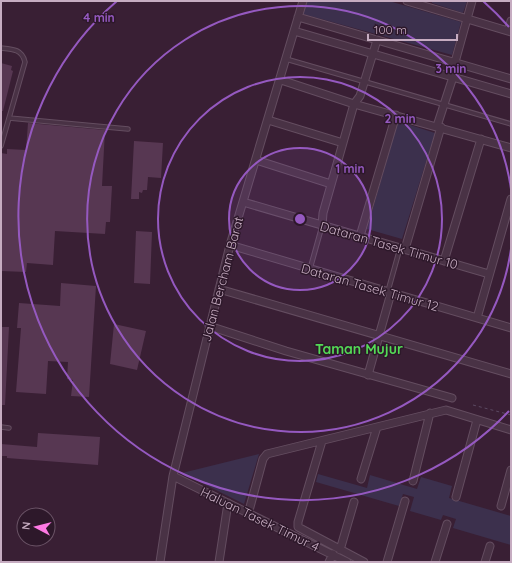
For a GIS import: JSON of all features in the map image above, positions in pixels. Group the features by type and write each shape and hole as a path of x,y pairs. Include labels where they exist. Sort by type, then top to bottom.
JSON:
{"street":[{"name":"Jalan Bercham Barat","path":"160,562 173,476 218,289 303,1"},
{"path":"407,1 427,4 467,19 509,32 511,21"},
{"path":"455,62 472,1"},
{"path":"298,17 511,79"},
{"path":"294,31 511,94"},
{"path":"322,226 323,213 354,104 359,98 378,40"},
{"path":"403,249 453,77"},
{"path":"280,80 354,104 511,148"},
{"path":"360,236 396,115"},
{"path":"268,120 343,143"},
{"path":"444,261 481,139"},
{"path":"256,160 331,184"},
{"path":"477,318 511,199"},
{"name":"Dataran Tasek Timur 10","path":"243,202 489,274"},
{"name":"Dataran Tasek Timur 12","path":"230,245 310,270 511,328"},
{"path":"218,289 511,374"},
{"path":"368,375 389,293"},
{"path":"209,326 368,375 452,398"},
{"path":"250,507 265,456 446,410 511,430"},
{"path":"413,481 430,413"},
{"path":"456,497 478,420"},
{"path":"361,479 377,427"},
{"path":"322,441 297,524 301,530 364,562"},
{"path":"501,506 511,470"},
{"name":"Haluan Tasek Timur 4","path":"173,476 347,562"},
{"path":"387,562 405,501"},
{"path":"340,550 354,502"},
{"path":"219,562 228,503"},
{"path":"436,562 447,524"},
{"path":"485,562 490,546"},
{"path":"329,562 332,554"}],"lane":[{"path":"1,48 18,51 23,56 24,62 1,146"},
{"path":"286,59 511,124"},
{"path":"9,118 128,129"},
{"path":"310,270 322,226"},
{"path":"389,293 403,249"},
{"path":"1,427 9,428"}],"path":[{"path":"473,405 511,415"}],"shaded area":[{"path":"307,1 389,1 461,22 452,55 303,14"},
{"path":"432,1 467,1 463,13 432,3"},
{"path":"398,121 435,133 402,239 367,229"},
{"path":"259,454 244,504 182,473"},
{"path":"318,474 367,488 370,475 417,489 421,477 452,486 449,498 511,516 511,545 453,528 456,519 443,515 441,520 410,511 414,497 403,494 399,506 316,482"}],"building":[{"path":"1,63 12,66 11,70 13,71 3,111 1,111"},
{"path":"28,123 105,130 102,186 112,186 110,222 106,222 105,234 55,231 53,265 27,263 26,272 1,271 1,153 7,154 7,149 26,150"},
{"path":"134,141 163,143 161,178 148,177 147,190 143,190 142,193 139,192 139,199 131,199"},
{"path":"136,231 152,232 150,284 134,283"},
{"path":"61,283 96,286 89,397 71,396 73,380 67,379 68,362 48,361 46,394 16,392 21,328 17,328 19,303 60,306"},
{"path":"114,324 146,331 137,370 110,364"},
{"path":"1,327 9,327 5,405 1,405"},
{"path":"38,433 100,437 98,465 7,458 7,456 1,456 1,444 37,447"}],"district":[{"name":"Taman Mujur","path":"359,349"}]}
